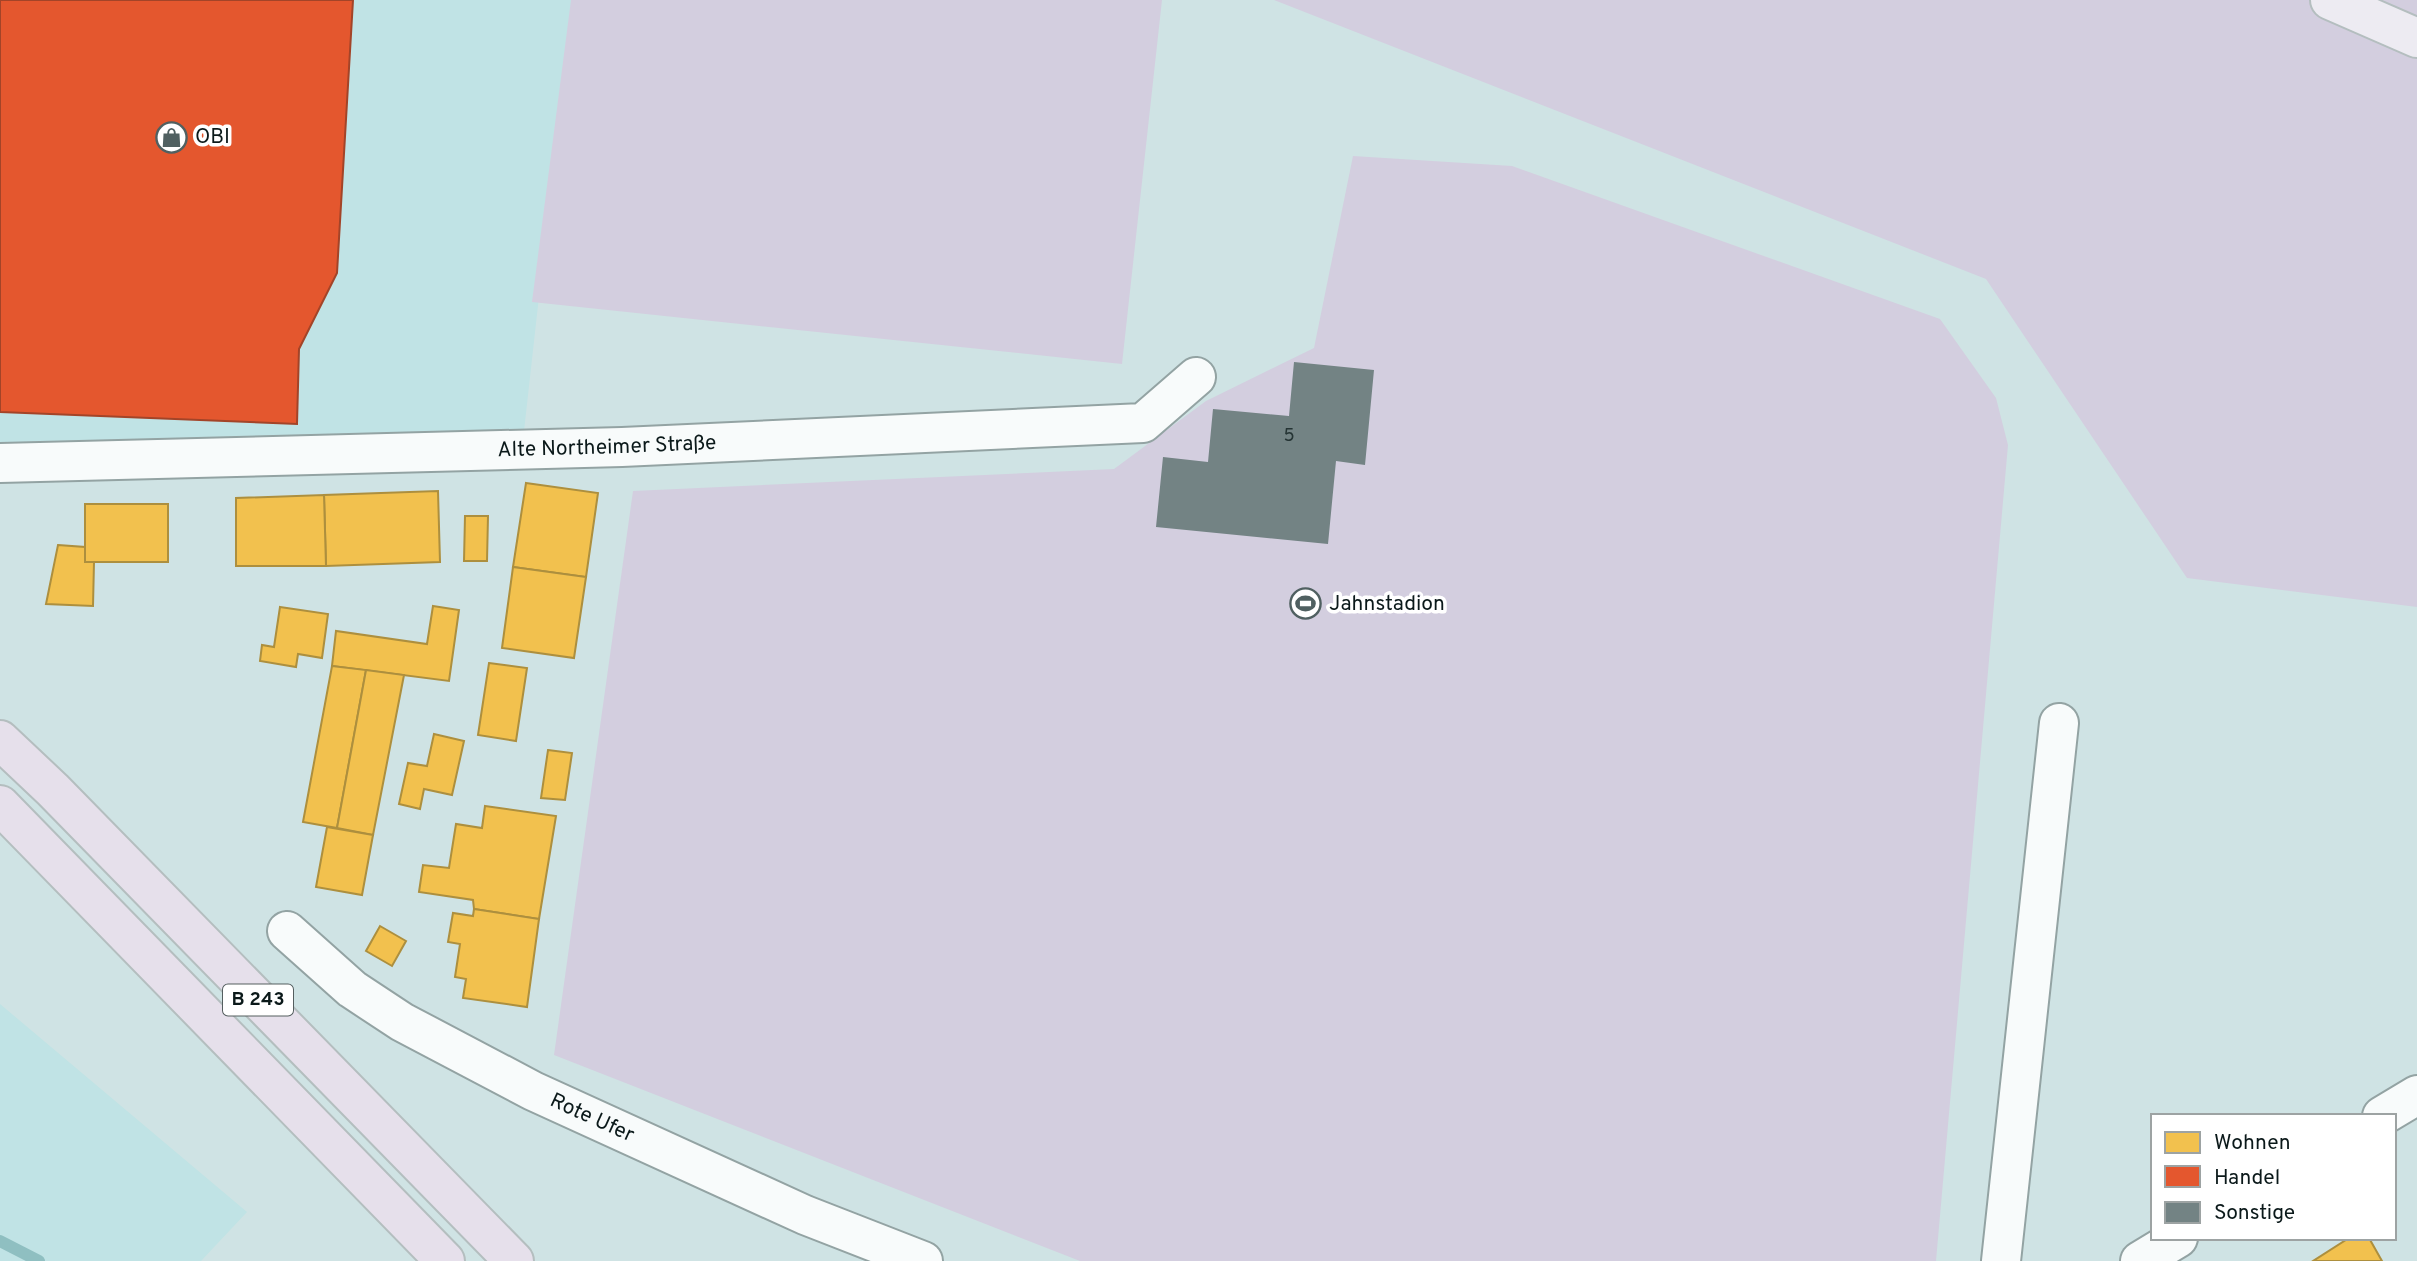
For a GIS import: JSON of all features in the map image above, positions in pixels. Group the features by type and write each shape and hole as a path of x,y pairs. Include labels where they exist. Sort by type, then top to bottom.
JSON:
{"highway":[{"name":"B 243","path":"0,740 53,790 514,1261"},
{"name":"B 243","path":"0,805 445,1261"}],"main road":[{"path":"2330,0 2417,38"}],"street":[{"name":"Alte Northeimer Straße","path":"0,463 622,447 1143,424 1196,377"},
{"path":"2001,1261 2059,723"},
{"name":"Rote Ufer","path":"287,930 352,989 402,1022 533,1091 806,1215 923,1261"},
{"path":"2385,1114 2417,1095"},
{"path":"2140,1261 2175,1240"}],"shaded area":[{"path":"0,0 572,0 524,431 0,459"},
{"path":"571,0 1162,0 1122,364 532,302"},
{"path":"1274,0 2417,0 2417,607 2187,578 1986,279"},
{"name":"Jahnstadion","path":"1353,156 1512,166 1940,319 1996,398 2008,445 1936,1261 1080,1261 554,1055 633,491 1114,469 1206,401 1314,348"},
{"path":"0,1004 247,1212 201,1261 0,1261"}],"building: Wohnen":[{"path":"526,483 598,493 586,577 513,567"},
{"path":"438,491 440,562 326,566 324,495"},
{"path":"324,495 326,566 236,566 236,498"},
{"path":"85,504 168,504 168,562 85,562"},
{"path":"465,516 488,516 487,561 464,561"},
{"path":"58,545 85,547 85,562 94,562 93,606 46,604"},
{"path":"513,567 586,577 574,658 502,648"},
{"path":"433,606 459,610 449,681 332,666 336,631 427,644"},
{"path":"280,607 328,614 322,658 298,654 296,667 260,661 262,645 274,647"},
{"path":"489,663 527,668 516,741 478,735"},
{"path":"332,666 366,670 337,828 303,822"},
{"path":"366,670 404,675 373,835 337,828"},
{"path":"434,734 464,741 452,795 424,789 420,809 399,804 408,763 427,766"},
{"path":"548,750 572,753 565,800 541,798"},
{"path":"485,806 556,816 539,919 474,909 473,900 419,892 423,865 449,868 456,824 482,828"},
{"path":"327,827 373,835 362,895 316,887"},
{"path":"474,909 539,919 527,1007 463,998 466,979 455,977 460,944 448,942 453,913 473,916"},
{"path":"380,926 406,941 392,966 366,951"},
{"path":"2346,1240 2370,1240 2382,1261 2313,1261"}],"building: Handel":[{"name":"OBI","path":"0,0 353,0 337,273 299,349 297,424 0,412"}],"building: Sonstige":[{"path":"1294,362 1374,370 1365,465 1336,461 1328,544 1156,527 1163,457 1208,462 1213,409 1289,416"}],"waterway":[{"path":"0,1241 39,1261"}],"place":[{"name":"OBI","path":"172,137"},
{"name":"Jahnstadion","path":"1306,604"}]}
